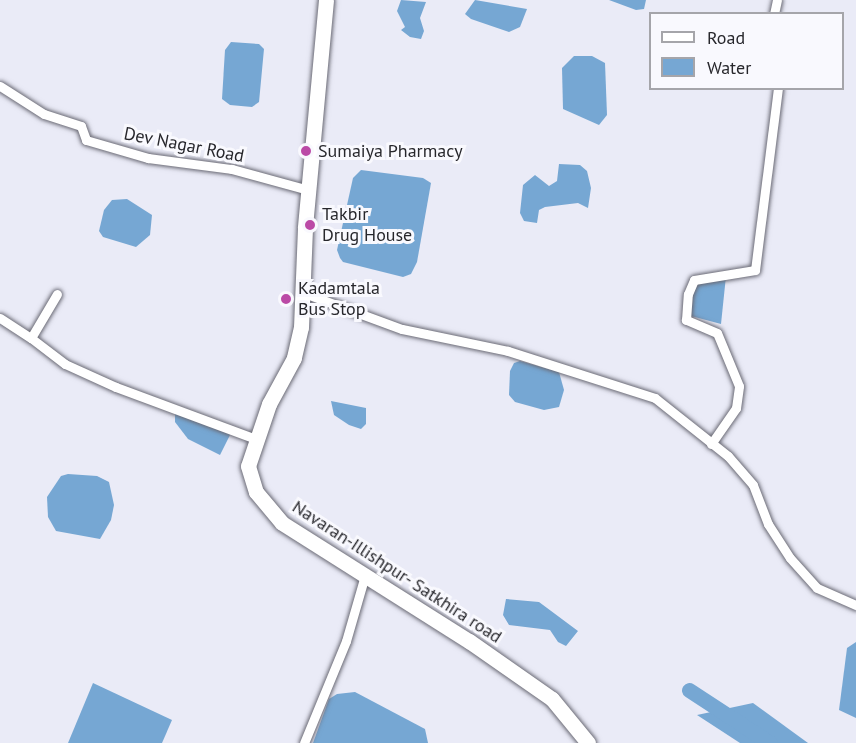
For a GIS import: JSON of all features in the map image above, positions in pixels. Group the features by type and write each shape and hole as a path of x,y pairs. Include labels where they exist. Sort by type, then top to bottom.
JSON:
{"highway":[{"name":"Navaran-Illishpur- Satkhira road","path":"326,0 309,190 304,293 294,358 269,404 248,466 260,499 282,523 552,699 588,743"}],"street":[{"name":"Dev Nagar Road","path":"0,86 44,114 81,126 86,140 148,158 232,169 309,190"},
{"path":"711,444 736,408 739,386 717,333 686,320 688,294 694,280 755,270 778,90"},
{"path":"304,293 402,329 508,351 655,398 728,456 753,485 768,524 797,566 817,588 855,603"},
{"path":"31,338 57,294"},
{"path":"0,318 65,364 116,387 256,439"},
{"path":"304,743 346,641 365,575"}],"water":[{"path":"401,0 426,2 420,18 424,31 421,39 410,37 401,30 405,27 397,11"},
{"path":"475,0 527,9 520,27 509,32 471,19 465,14"},
{"path":"609,0 646,0 644,9 636,10"},
{"path":"231,42 259,44 264,49 259,102 252,107 230,105 222,99 225,50"},
{"path":"574,56 592,56 605,63 607,115 599,125 563,109 562,68"},
{"path":"559,164 580,165 587,171 591,188 588,208 578,203 545,207 539,210 537,223 524,221 520,213 523,185 535,175 549,186 557,181"},
{"path":"361,170 423,178 431,183 417,262 411,274 403,277 343,262 340,258 337,250 353,178"},
{"path":"127,199 152,215 150,235 136,247 103,237 99,231 104,210 112,200"},
{"path":"726,276 721,324 691,316 694,287 707,277"},
{"path":"520,361 559,372 564,390 559,407 544,410 515,402 509,395 510,371 514,363"},
{"path":"331,401 366,408 366,424 361,429 349,425 334,415"},
{"path":"175,411 232,431 220,455 188,439 175,422"},
{"path":"68,474 97,476 109,482 114,505 111,520 100,539 56,531 48,517 47,497 61,476"},
{"path":"506,599 539,602 578,631 566,646 558,642 550,630 509,625 503,615"},
{"path":"856,642 856,718 839,710 847,648"},
{"path":"93,683 172,720 162,743 68,743"},
{"path":"355,692 425,729 428,743 313,743 329,699 337,694"},
{"path":"753,703 808,743 740,743 697,715"}],"waterway":[{"path":"689,690 770,743"}],"place":[{"name":"Sumaiya Pharmacy","path":"306,151"},
{"name":"Takbir Drug House","path":"310,225"},
{"name":"Kadamtala Bus Stop","path":"286,299"}]}
